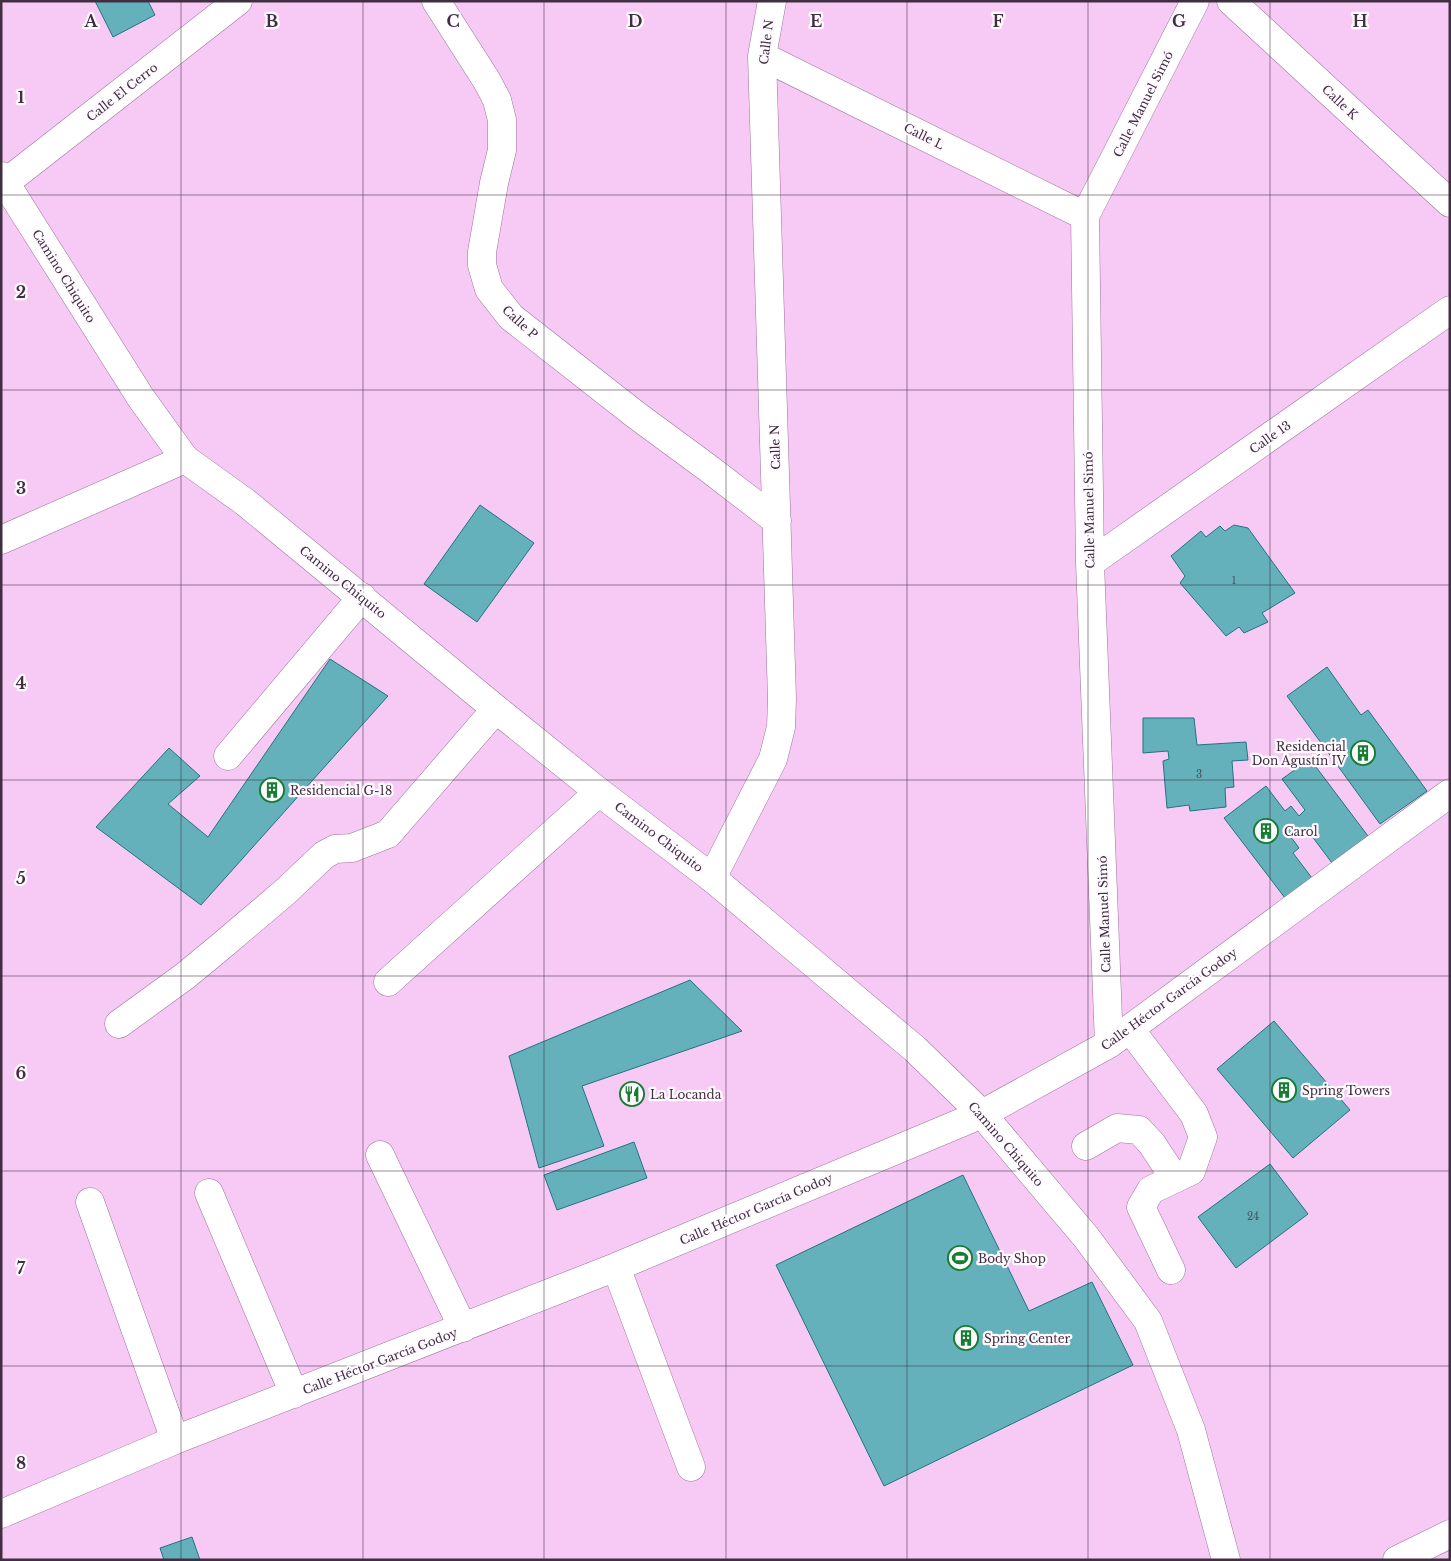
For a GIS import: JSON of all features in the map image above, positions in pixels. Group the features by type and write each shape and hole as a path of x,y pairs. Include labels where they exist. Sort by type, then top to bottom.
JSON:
{"street":[{"name":"Calle El Cerro","path":"3,179 238,1"},
{"name":"Calle P","path":"436,1 487,81 497,100 502,120 502,150 494,182 482,252 485,277 493,294 511,317 636,415 777,521"},
{"name":"Calle N","path":"712,878 773,759 781,726 782,699 777,521 762,56 772,1"},
{"name":"Calle Manuel Simó","path":"1119,1037 1090,563 1085,216 1195,1"},
{"name":"Calle K","path":"1231,1 1450,203"},
{"name":"Calle L","path":"762,56 1085,216"},
{"name":"Camino Chiquito","path":"3,179 141,398 185,459 245,502 599,792 712,878 914,1049 982,1114 1086,1237 1148,1321 1191,1430 1226,1560"},
{"name":"Calle 13","path":"1090,563 1450,310"},
{"path":"1,540 185,459"},
{"path":"228,756 362,597"},
{"path":"119,1024 185,976 219,948 285,892 324,855 335,849 352,848 388,834 496,709"},
{"path":"388,982 599,792"},
{"name":"Calle Héctor García Godoy","path":"1,1514 174,1440 616,1267 982,1114 1119,1037 1450,792"},
{"path":"1119,1037 1194,1114 1203,1137 1191,1171 1151,1190 1141,1208 1171,1270"},
{"path":"1086,1146 1117,1128 1139,1130 1152,1144 1175,1179"},
{"path":"380,1155 463,1328"},
{"path":"208,1193 294,1394"},
{"path":"90,1202 174,1440"},
{"path":"616,1267 691,1467"},
{"path":"1397,1560 1450,1534"}],"building":[{"path":"95,1 148,1 155,15 113,37"},
{"path":"480,505 534,543 477,622 424,584"},
{"path":"1234,525 1248,528 1295,593 1262,613 1268,622 1244,633 1239,627 1226,636 1180,583 1185,576 1171,556 1201,531 1206,537 1220,526 1225,531"},
{"name":"Residencial G-18","path":"330,659 388,696 201,905 96,827 169,748 200,776 168,804 208,837"},
{"name":"Residencial Don Agustín IV","path":"1327,667 1361,715 1368,710 1427,791 1380,824 1287,696"},
{"path":"1143,718 1194,718 1197,745 1246,742 1248,760 1232,761 1234,787 1225,788 1226,807 1190,811 1189,805 1167,808 1163,761 1169,759 1168,751 1143,753"},
{"name":"Carol","path":"1310,759 1368,836 1332,863 1305,827 1291,837 1299,848 1293,853 1312,878 1285,898 1224,818 1266,786 1285,811 1291,806 1299,816 1305,810 1282,779"},
{"path":"690,980 742,1031 582,1086 604,1146 539,1168 509,1056"},
{"name":"Spring Towers","path":"1274,1021 1350,1110 1293,1158 1217,1069"},
{"path":"634,1142 647,1178 557,1210 544,1175"},
{"path":"1270,1164 1308,1214 1236,1268 1198,1217"},
{"name":"Spring Center","path":"963,1175 1029,1311 1092,1282 1133,1365 884,1486 776,1265"},
{"path":"192,1537 200,1560 164,1560 160,1548"}],"place":[{"name":"Residencial Don Agustín IV","path":"1363,753"},
{"name":"Residencial G-18","path":"272,790"},
{"name":"Carol","path":"1266,831"},
{"name":"Spring Towers","path":"1284,1090"},
{"name":"La Locanda","path":"632,1094"},
{"name":"Body Shop","path":"960,1258"},
{"name":"Spring Center","path":"966,1338"}]}
